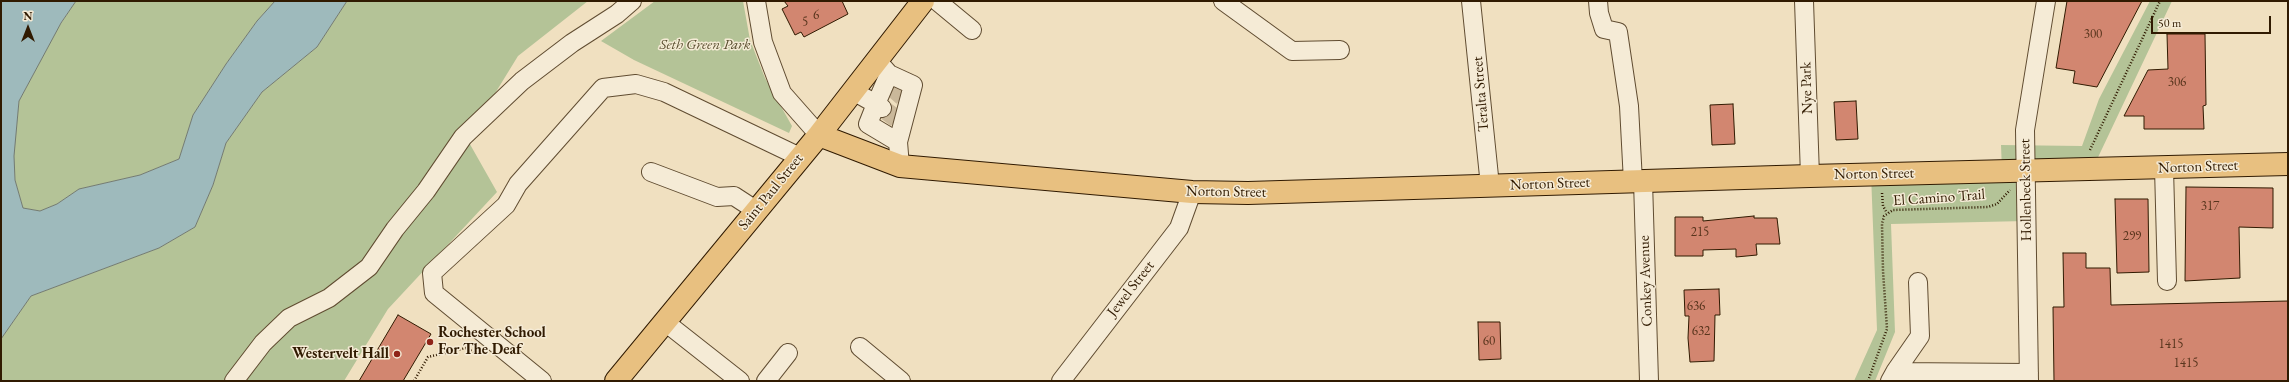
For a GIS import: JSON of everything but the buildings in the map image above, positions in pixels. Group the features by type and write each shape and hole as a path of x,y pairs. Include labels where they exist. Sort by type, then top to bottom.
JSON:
{"main road":[{"name":"Saint Paul Street","path":"616,381 819,135 853,91 883,88 923,1"},
{"name":"Norton Street","path":"819,135 900,166 1192,192 1248,193 1810,176 2288,164"}],"street":[{"path":"234,381 263,343 289,318 329,298 369,267 395,229 426,191 463,137 511,91 572,43 617,14 632,1"},
{"path":"756,1 763,42 782,93 819,135"},
{"path":"937,1 972,30"},
{"path":"1223,1 1292,50 1340,50"},
{"name":"Teralta Street","path":"1471,1 1490,186"},
{"name":"Conkey Avenue","path":"1598,1 1598,13 1604,29 1618,32 1629,106 1638,182 1649,381"},
{"name":"Nye Park","path":"1804,1 1810,176"},
{"path":"1804,23 1813,1"},
{"name":"Hollenbeck Street","path":"2029,377 2017,171 2046,1"},
{"path":"542,381 434,293 432,273 506,205 518,184 603,88 636,84 664,92 800,157"},
{"path":"853,91 913,84 904,111 898,142 900,166"},
{"path":"883,88 868,124 898,142"},
{"path":"2164,168 2167,280"},
{"path":"651,172 717,197 734,196 756,211"},
{"name":"Jewel Street","path":"1061,381 1179,228 1192,192"},
{"path":"1893,376 1920,336 1918,282"},
{"path":"665,322 740,381"},
{"path":"860,347 901,381"},
{"path":"766,381 788,353"},
{"path":"1893,376 2029,377"}],"path":[{"path":"2088,153 2160,1"},
{"name":"El Camino Trail","path":"1868,381 1887,329 1883,264 1882,224 1884,216 1893,210 1988,208 1997,204 2010,190 2017,171"},
{"path":"414,381 428,356 466,348 477,354 489,338"}],"green space":[{"path":"76,1 275,1 257,21 226,64 193,115 179,159 140,175 79,189 57,204 40,211 23,208 15,180 13,156 19,101 58,28"},
{"path":"347,1 588,1 518,56 467,139 497,192 388,309 344,381 1,381 1,339 31,296 159,248 195,227 213,185 226,143 262,92 317,47"},
{"name":"Seth Green Park","path":"655,1 743,1 750,40 765,78 792,126 789,133 634,60 601,41"},
{"path":"2150,1 2172,1 2092,170 2025,171 2026,221 1891,224 1895,332 1875,381 1854,381 1877,330 1871,174 2002,171 2001,145 2082,146 2099,99"}],"water":[{"path":"1,1 76,1 61,23 19,101 14,156 15,180 23,208 40,211 57,204 79,189 140,175 179,159 193,115 226,64 257,21 275,1 347,1 317,47 262,92 226,143 213,185 195,227 159,248 31,296 1,339"}],"tunnel":[{"path":"889,85 905,99"},
{"path":"882,108 898,120"}],"place":[{"name":"Rochester School For The Deaf","path":"430,342"},
{"name":"Westervelt Hall","path":"397,354"}]}
